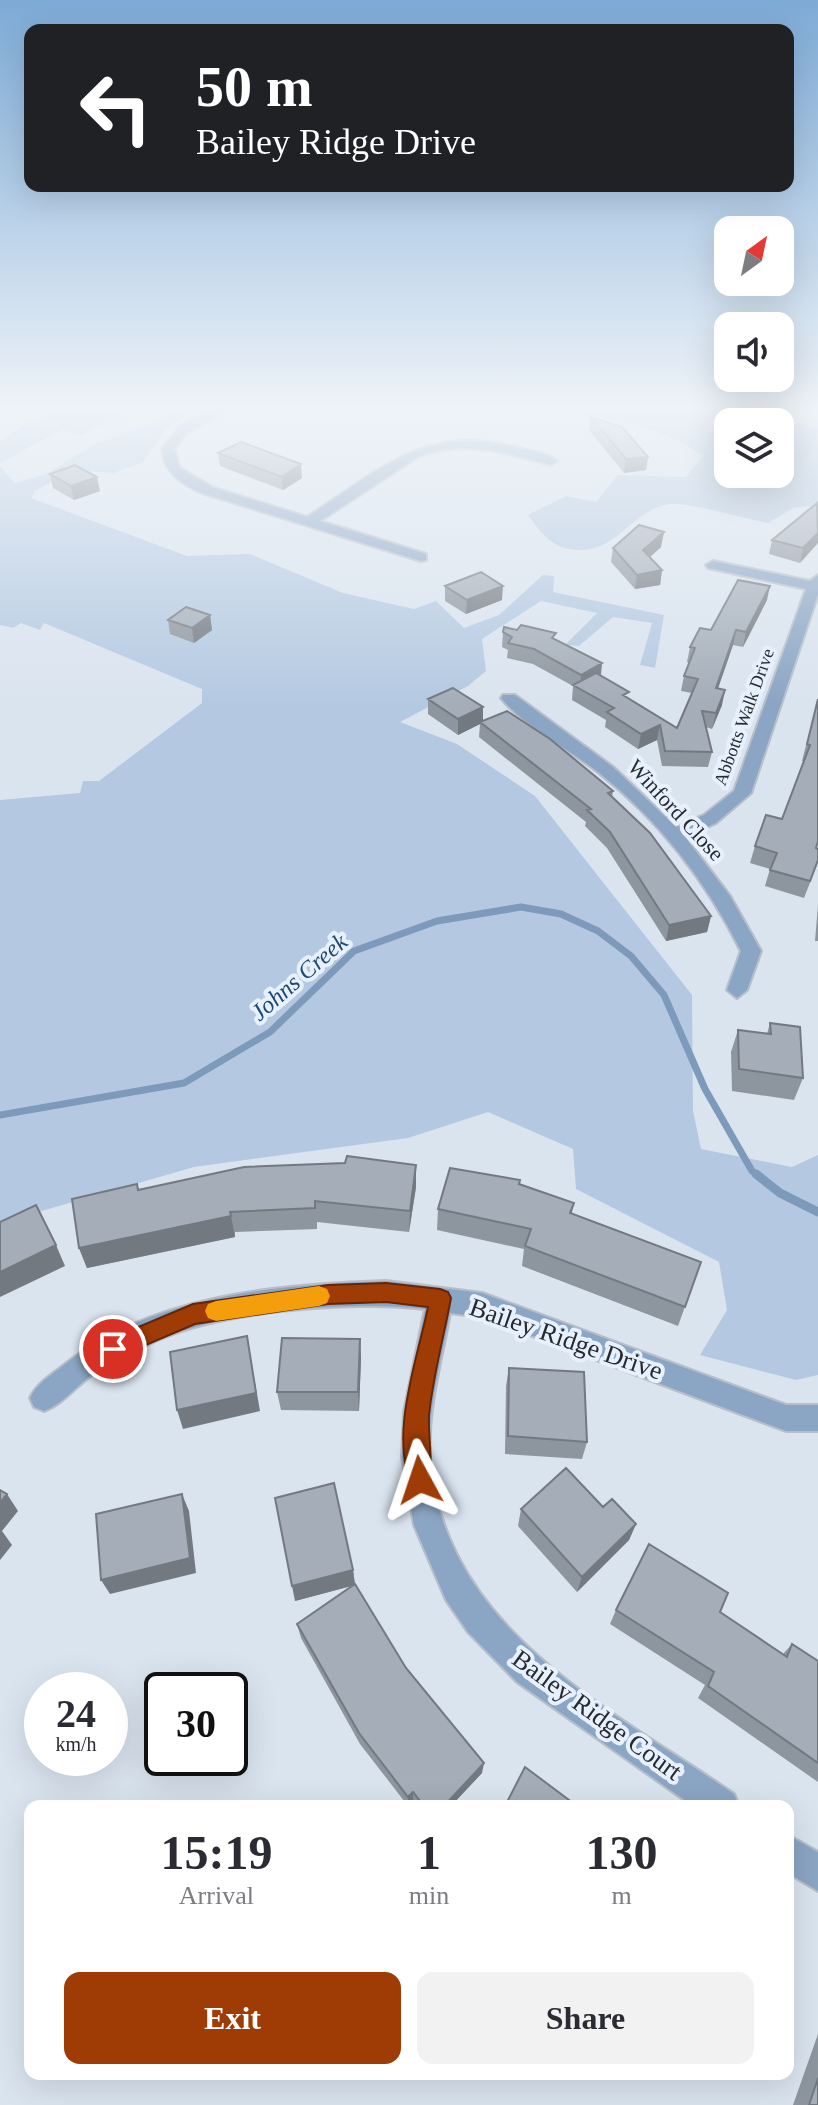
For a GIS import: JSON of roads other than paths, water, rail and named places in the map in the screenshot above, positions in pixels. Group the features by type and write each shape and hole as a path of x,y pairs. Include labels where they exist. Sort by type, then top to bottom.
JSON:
{"street":[{"path":"259,506 421,557"},
{"path":"309,522 333,506"},
{"path":"713,565 816,583"},
{"name":"Abbotts Walk Drive","path":"672,836 710,819 742,793 816,583"},
{"name":"Winford Close","path":"509,698 608,772 707,876 751,951 737,990"},
{"name":"Bailey Ridge Drive","path":"44,1398 85,1364 141,1334 193,1314 328,1295 386,1293 482,1305 786,1418 818,1418"},
{"name":"Bailey Ridge Court","path":"440,1298 418,1412 416,1457 429,1525 457,1589 479,1621 528,1671 713,1800"},
{"path":"794,1856 818,1873"}],"waterway":[{"name":"Johns Creek","path":"0,1115 184,1083 270,1032 354,951 437,921 521,907 561,914 598,931 631,956 664,995 705,1089 752,1171 759,1176"},
{"name":"Johns Creek","path":"756,1174 780,1193 818,1212"}]}
